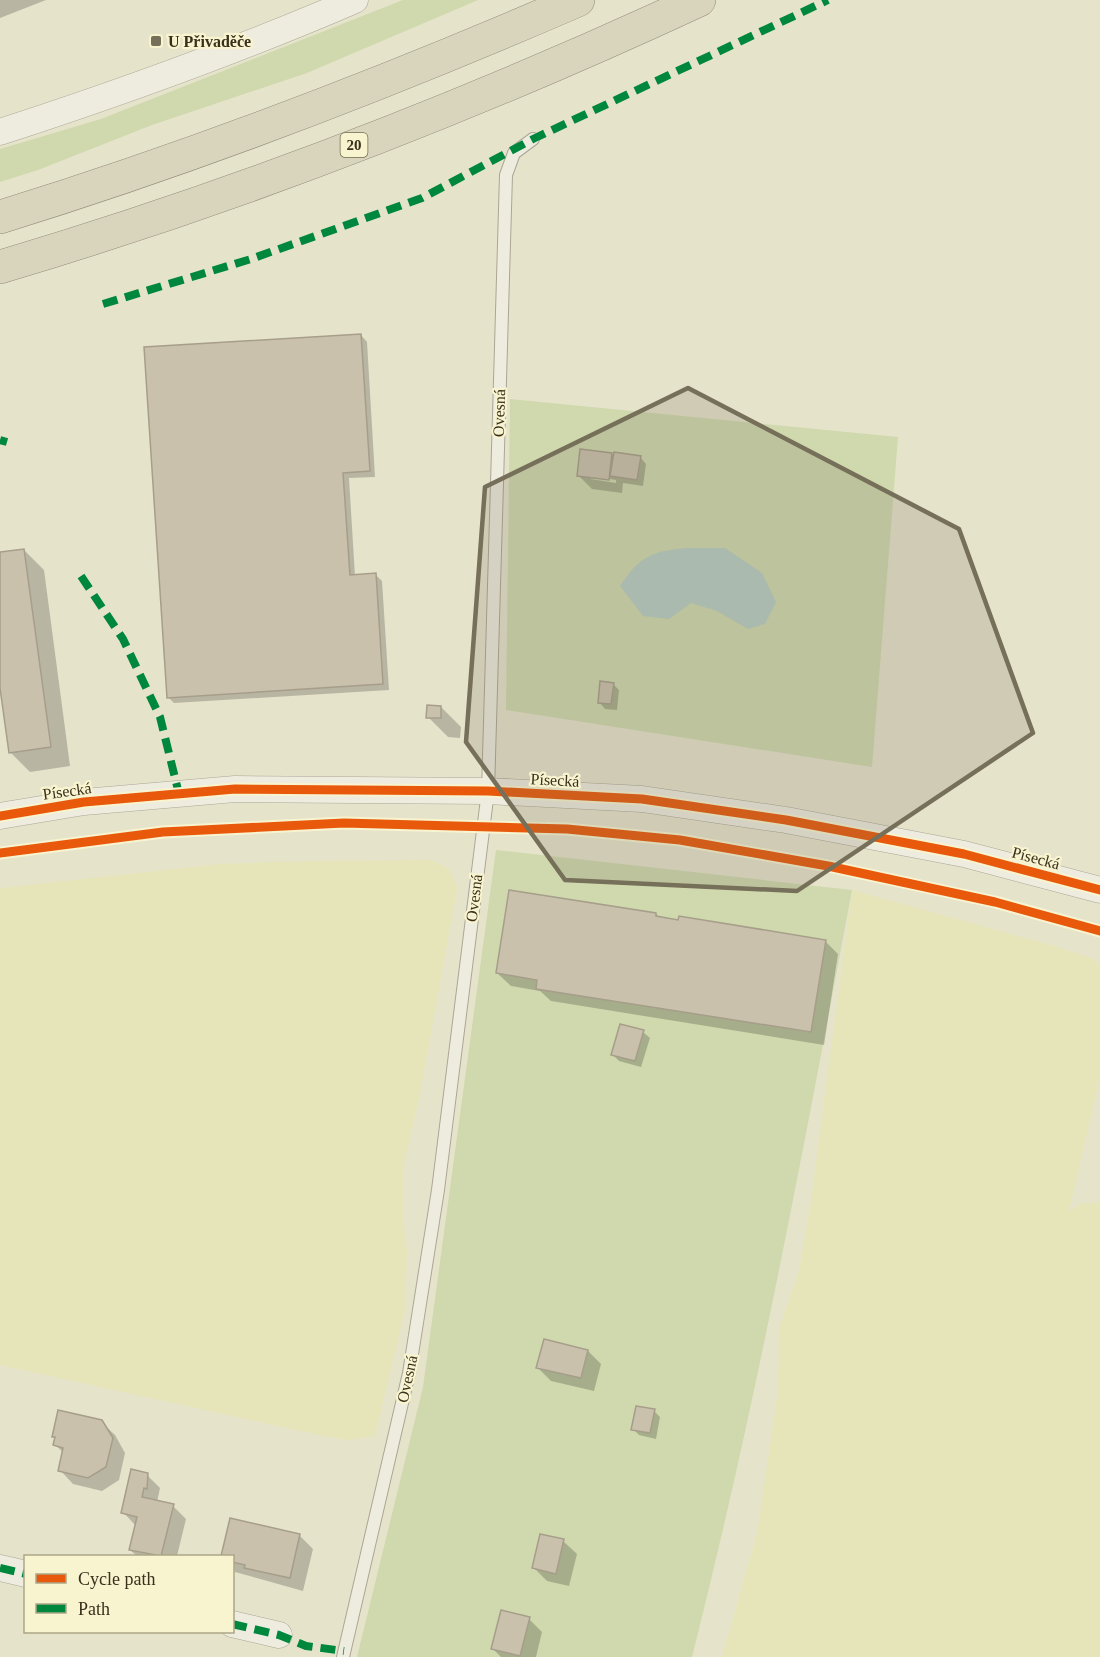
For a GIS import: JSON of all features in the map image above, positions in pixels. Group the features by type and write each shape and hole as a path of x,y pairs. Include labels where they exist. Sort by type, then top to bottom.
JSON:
{"highway":[{"path":"0,217 281,122 448,56 578,0"},
{"name":"20","path":"0,267 78,244 292,169 468,102 699,0"}],"street":[{"path":"0,132 101,99 272,36 355,0"},
{"name":"Písecká","path":"0,816 84,802 235,789 488,791 642,800 786,820 964,854 1100,890"},
{"path":"0,1568 24,1574"},
{"path":"234,1624 279,1635"}],"lane":[{"name":"Ovesná","path":"343,1657 409,1373 438,1190 488,791 506,175 514,153 532,139"}],"highlighted area":[{"path":"688,388 959,529 1033,733 797,891 565,880 466,742 485,487"}],"green space":[{"path":"403,0 478,0 307,73 152,125 38,170 0,182 0,149 101,119"},
{"path":"510,399 898,437 872,767 506,710"},
{"path":"496,850 852,890 758,1371 692,1657 357,1657 423,1387"},
{"path":"432,860 450,870 457,889 419,1099 403,1168 403,1216 407,1252 405,1310 375,1436 348,1440 323,1436 0,1365 0,888 220,864"},
{"path":"852,890 1051,945 1094,959 1100,966 1100,1076 1069,1212 1080,1204 1100,1202 1100,1657 722,1657 757,1534 778,1391 779,1329 799,1271 811,1200"}],"shaded area":[{"path":"688,548 725,548 762,573 776,602 765,624 748,629 717,611 691,603 669,619 643,616 620,586 634,568 648,557 656,553"}],"building":[{"path":"361,334 370,471 343,473 350,575 376,573 383,684 167,698 144,347"},
{"path":"580,449 612,453 609,480 577,476"},
{"path":"614,452 641,456 637,480 610,476"},
{"path":"24,549 51,747 9,753 0,688 0,552"},
{"path":"600,681 614,683 611,704 598,703"},
{"path":"427,705 441,706 441,718 426,718"},
{"path":"509,890 656,913 656,916 678,920 679,916 826,940 811,1032 536,989 537,980 496,973"},
{"path":"620,1024 644,1030 635,1061 611,1055"},
{"path":"544,1339 588,1350 581,1378 536,1368"},
{"path":"636,1406 655,1409 650,1433 631,1430"},
{"path":"58,1410 102,1420 113,1438 106,1467 88,1478 58,1471 63,1448 53,1445 55,1437 52,1437"},
{"path":"131,1469 148,1473 147,1489 144,1488 142,1497 174,1504 161,1555 129,1550 137,1517 121,1513"},
{"path":"230,1518 300,1534 290,1578 244,1568 245,1565 234,1562 234,1555 221,1555"},
{"path":"540,1534 564,1539 556,1574 532,1568"},
{"path":"501,1610 530,1617 520,1656 491,1649"}],"marked path":[{"path":"103,304 251,259 422,198 533,139 828,0"},
{"path":"0,440 7,442"},
{"path":"81,576 123,639 160,717 179,794"},
{"path":"0,1568 24,1574"},
{"path":"234,1624 279,1635 306,1646 344,1651"}],"cycle path":[{"path":"0,816 84,802 235,789 488,791 642,799 786,820 964,854 1100,890"},
{"path":"0,853 163,832 344,823 567,829 680,840 828,866 995,902 1100,931"}],"place":[{"name":"U Přivaděče","path":"156,41"}]}
